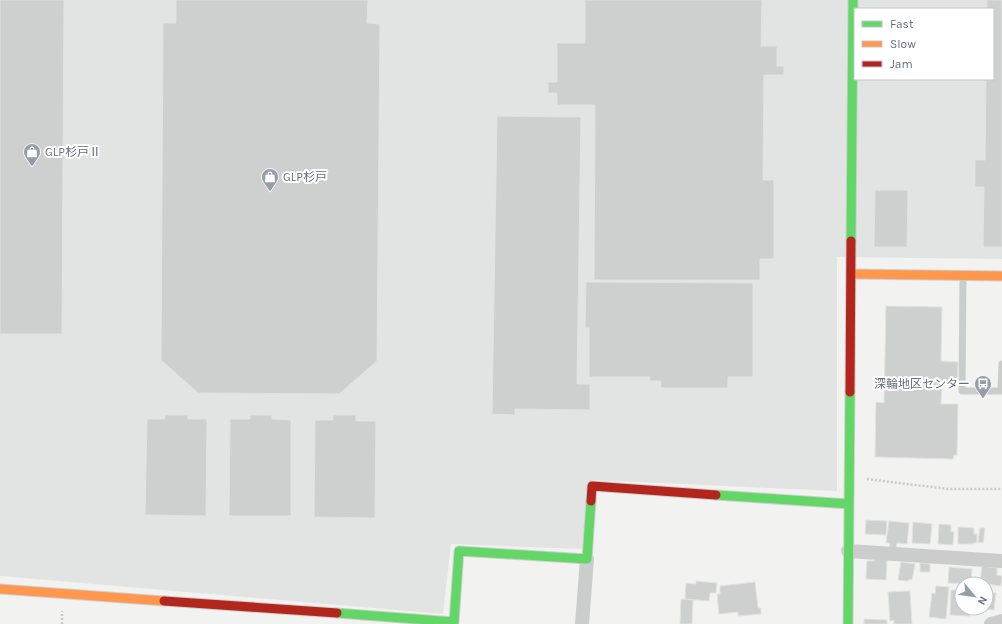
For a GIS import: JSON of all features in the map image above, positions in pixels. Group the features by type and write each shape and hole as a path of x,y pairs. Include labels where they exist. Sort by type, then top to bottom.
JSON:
{"street":[{"path":"848,624 853,0"},
{"path":"851,274 1002,276"},
{"path":"582,624 592,486 849,504"},
{"path":"0,589 454,622 459,551 587,559"},
{"path":"848,551 1002,561"},
{"path":"991,624 1002,621"}],"lane":[{"path":"963,275 962,391 1002,391 1002,364"}],"path":[{"path":"849,476 948,489 1002,489"}],"shaded area":[{"path":"0,0 1002,0 1002,259 837,257 837,491 592,480 583,549 451,544 443,614 0,576"}],"building":[{"name":"GLP杉戸Ⅱ","path":"0,0 64,0 62,334 0,334"},
{"name":"GLP杉戸","path":"176,0 368,0 367,23 380,24 377,361 339,394 198,393 161,360 163,23 176,23"},
{"path":"585,0 762,0 761,46 777,46 777,66 784,66 784,75 764,75 763,180 774,180 774,259 760,259 760,280 594,280 595,105 557,105 557,93 548,93 548,82 557,82 557,43 585,43"},
{"path":"987,0 1002,0 1002,247 983,247 984,187 975,187 975,160 985,160 986,80 994,80 994,8 987,8"},
{"path":"497,116 581,117 577,384 590,384 590,410 515,409 515,415 492,414"},
{"path":"875,190 908,190 907,247 874,247"},
{"path":"586,282 753,283 753,377 728,377 728,388 661,388 661,381 649,381 650,377 589,377 589,328 585,328"},
{"path":"886,306 942,307 941,361 958,362 957,382 942,381 941,404 958,404 957,455 954,455 953,459 875,457 876,402 884,403"},
{"path":"165,415 188,415 188,419 207,419 206,516 145,515 147,419 165,419"},
{"path":"250,415 272,415 272,419 291,420 291,516 229,516 230,419 250,419"},
{"path":"333,415 356,415 356,421 376,421 375,518 314,517 315,420 333,420"},
{"path":"866,520 887,521 886,535 865,534"},
{"path":"889,521 909,523 907,544 897,543 896,549 889,548 890,543 886,543"},
{"path":"913,522 932,524 930,544 912,543"},
{"path":"939,524 951,525 951,532 954,532 953,545 938,544"},
{"path":"958,527 974,528 974,534 977,534 977,543 958,544"},
{"path":"980,528 985,528 983,543 978,542"},
{"path":"875,559 887,560 886,580 866,579 867,561 874,561"},
{"path":"901,562 915,564 912,580 898,580"},
{"path":"920,563 930,564 930,572 920,572"},
{"path":"982,566 997,568 997,575 1002,576 1001,586 994,585 994,576 981,576"},
{"path":"949,567 972,569 972,576 954,576 954,583 948,583"},
{"path":"696,581 717,583 716,593 710,593 709,601 685,599 686,583 696,584"},
{"path":"755,582 758,608 761,608 761,614 738,616 738,612 719,614 717,594 720,594 720,586"},
{"path":"936,586 949,587 946,619 929,617 932,593 935,594"},
{"path":"951,590 954,590 954,615 950,615"},
{"path":"910,591 912,624 894,624 894,620 890,621 888,592"},
{"path":"994,593 996,593 994,610"},
{"path":"681,599 693,600 692,624 680,624"},
{"path":"864,619 887,620 887,624 864,624"}],"traffic: fast":[{"path":"851,241 853,0"},
{"path":"848,624 850,392"},
{"path":"716,495 849,504"},
{"path":"337,613 454,622 459,551 587,559 591,501"}],"traffic: slow":[{"path":"851,274 1002,276"},
{"path":"0,589 164,601"}],"traffic: jam":[{"path":"850,392 851,241"},
{"path":"591,501 592,486 716,495"},
{"path":"164,601 337,613"}],"place":[{"name":"GLP杉戸Ⅱ","path":"32,167"},
{"name":"GLP杉戸","path":"270,192"},
{"name":"深輪地区センター","path":"983,399"}]}
